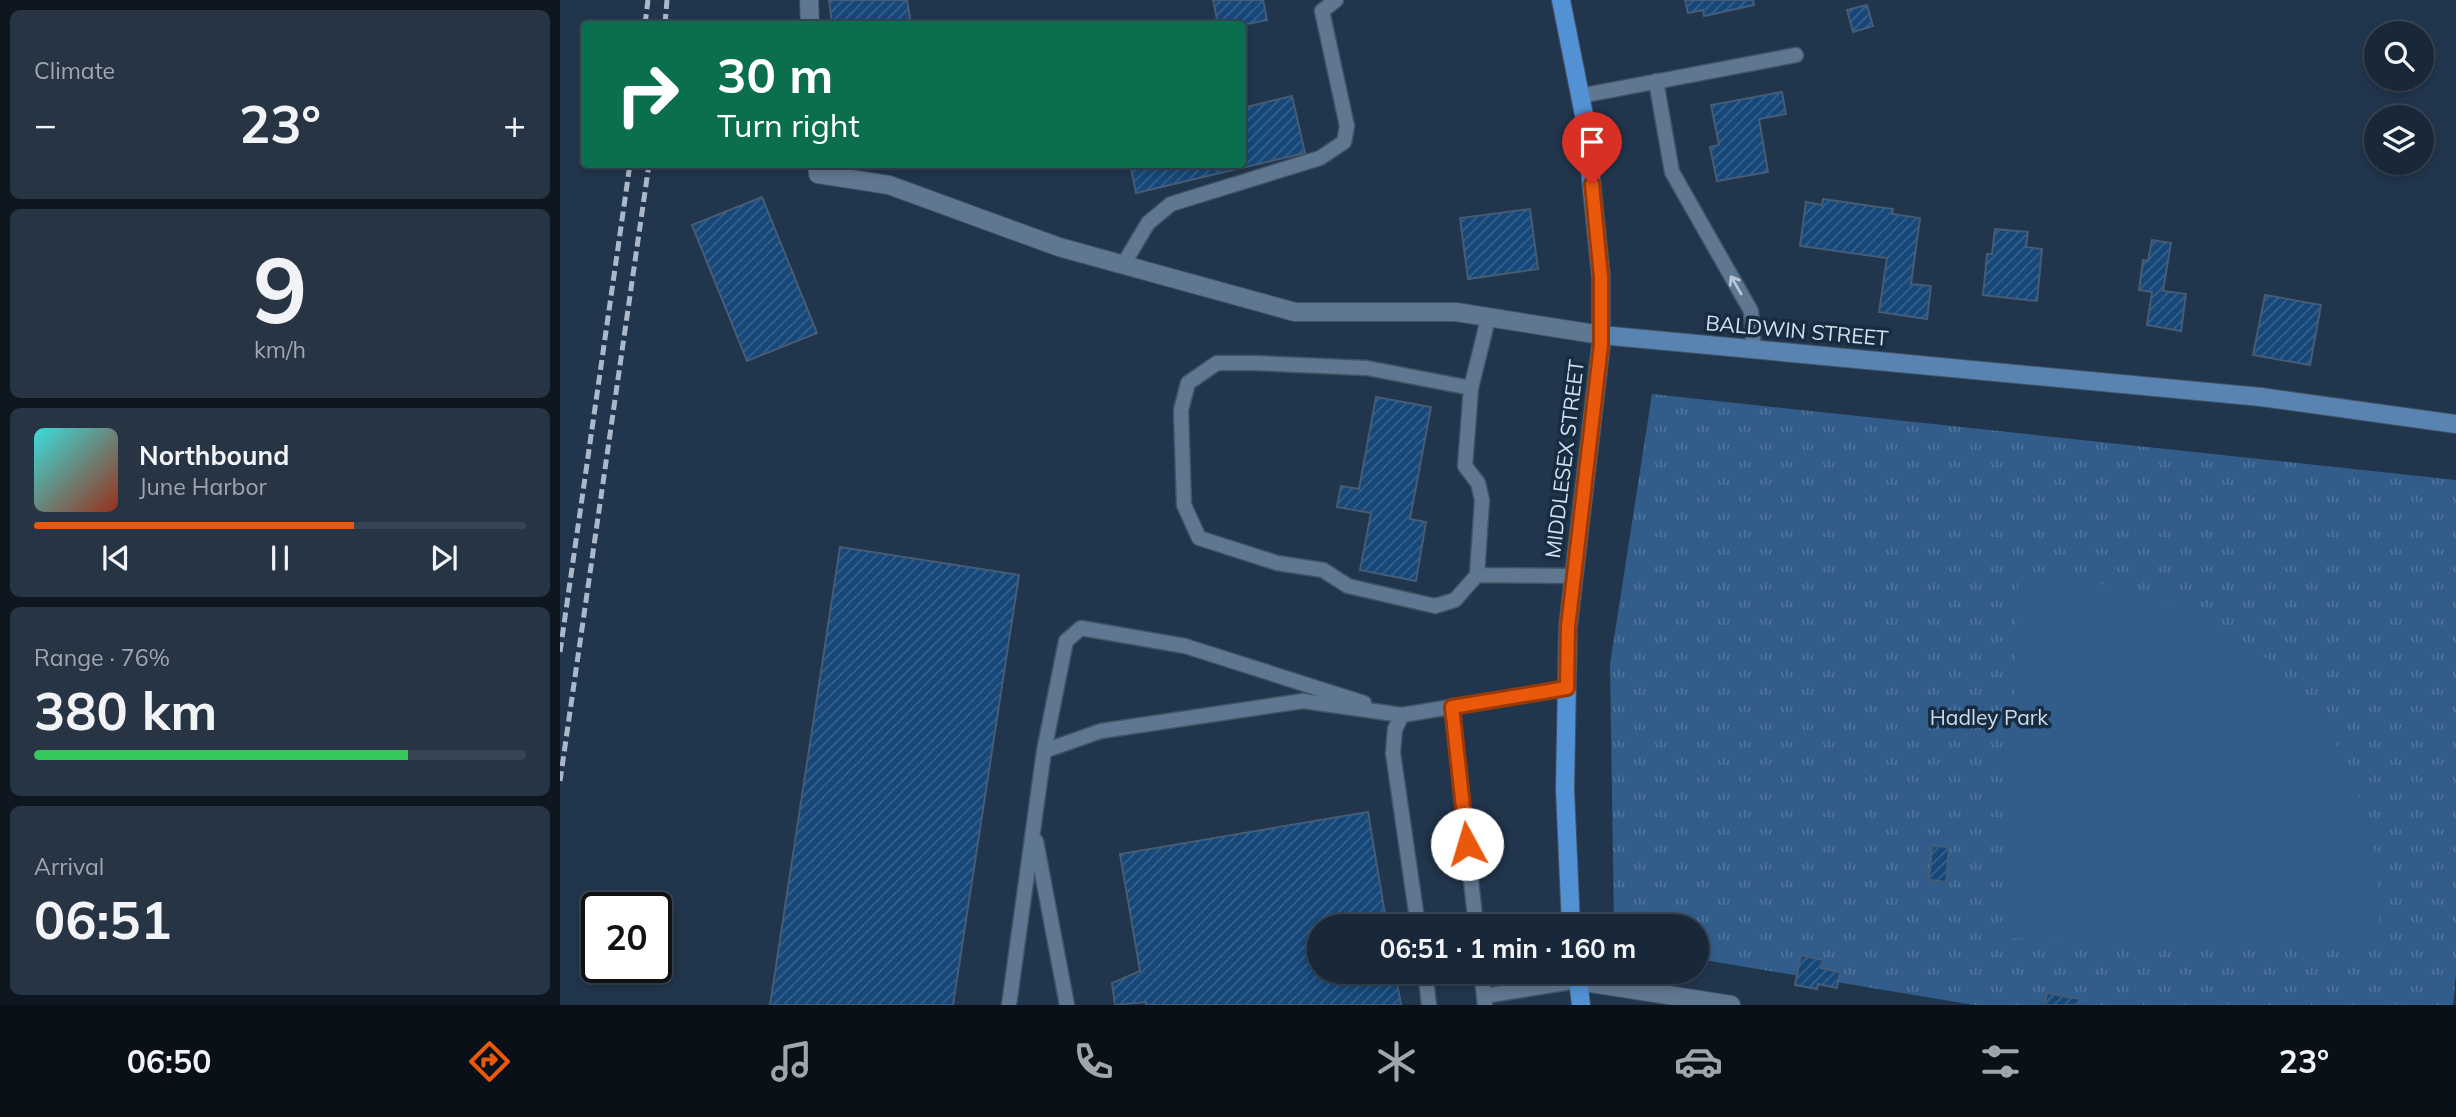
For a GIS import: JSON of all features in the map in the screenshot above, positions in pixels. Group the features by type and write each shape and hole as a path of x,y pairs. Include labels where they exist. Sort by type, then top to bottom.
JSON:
{"main road":[{"name":"MIDDLESEX STREET","path":"1561,0 1580,96 1599,255 1601,335 1568,627 1565,789 1571,914"},
{"path":"1579,984 1581,1005"}],"street":[{"path":"809,0 810,21"},
{"name":"BALDWIN STREET","path":"817,168 818,174 889,185 1059,247 1295,312 1456,312 1601,335 2262,397 2456,424"},
{"path":"1620,984 1729,1005"}],"lane":[{"path":"1130,267 1148,223 1171,204 1320,158 1344,142 1347,126 1322,11 1336,0"},
{"path":"1580,96 1796,55"},
{"path":"1656,81 1672,172 1751,310 1754,350"},
{"path":"1471,388 1367,368 1217,363 1188,383 1181,410 1184,505 1199,538 1277,563 1323,570 1348,586 1435,606 1455,600 1477,575 1482,500 1478,483 1465,466 1471,388 1488,319"},
{"path":"1477,575 1574,576"},
{"path":"1009,1005 1044,751 1066,641 1081,628 1185,646 1402,715"},
{"path":"1044,751 1101,731 1303,701 1402,715 1567,688"},
{"path":"1452,707 1475,914"},
{"path":"1402,715 1395,729 1393,753 1416,914"},
{"path":"1034,827 1066,1005"},
{"path":"1426,984 1429,1005"},
{"path":"1484,1001 1548,984"}],"green space":[{"name":"Hadley Park","path":"1652,394 2456,480 2456,974 2453,1005 1974,1005 1709,961 1709,914 1614,914 1610,664"},
{"path":"2018,581 2120,585 2209,616 2267,659 2323,718 2355,784 2378,862 2379,949 2005,938"}],"building":[{"path":"829,0 907,0 910,21 832,21"},
{"path":"1213,0 1263,0 1267,20 1246,24 1246,21 1217,21"},
{"path":"1685,0 1753,0 1754,5 1704,16 1703,10 1688,13"},
{"path":"1867,5 1873,26 1853,32 1847,10"},
{"path":"1782,92 1786,114 1759,119 1768,172 1717,181 1710,147 1719,145 1711,105"},
{"path":"1292,96 1305,153 1246,167 1246,107"},
{"path":"1131,168 1242,168 1136,193"},
{"path":"762,197 817,333 747,361 692,225"},
{"path":"1823,199 1893,209 1892,214 1920,218 1911,284 1931,286 1927,319 1879,312 1887,258 1800,246 1806,202 1822,205"},
{"path":"1530,209 1538,269 1468,279 1460,218"},
{"path":"1995,229 2028,232 2026,247 2042,249 2037,301 1983,295 1987,254 1992,254"},
{"path":"2152,240 2171,243 2163,291 2186,294 2181,331 2147,325 2152,292 2139,290 2143,260 2148,261"},
{"path":"2265,295 2321,305 2310,365 2253,355"},
{"path":"1376,397 1431,407 1410,519 1426,522 1416,581 1360,570 1371,513 1337,507 1341,486 1359,489"},
{"path":"840,547 1019,575 953,1005 770,1005"},
{"path":"1368,812 1385,914 1307,914 1307,984 1397,984 1401,1005 1146,1005 1146,1002 1115,1005 1112,983 1140,971 1120,854"},
{"path":"1932,846 1949,847 1946,882 1929,880"},
{"path":"1801,955 1823,960 1821,968 1840,972 1837,988 1818,984 1817,989 1795,985"},
{"path":"2047,993 2080,999 2079,1005 2045,1005"}],"railway":[{"path":"645,21 648,0"},
{"path":"665,21 667,0"},
{"path":"560,652 629,168"},
{"path":"560,781 648,168"}],"route":[{"path":"1467,844 1452,707 1567,688 1568,627 1601,345 1601,277 1592,184"}]}
